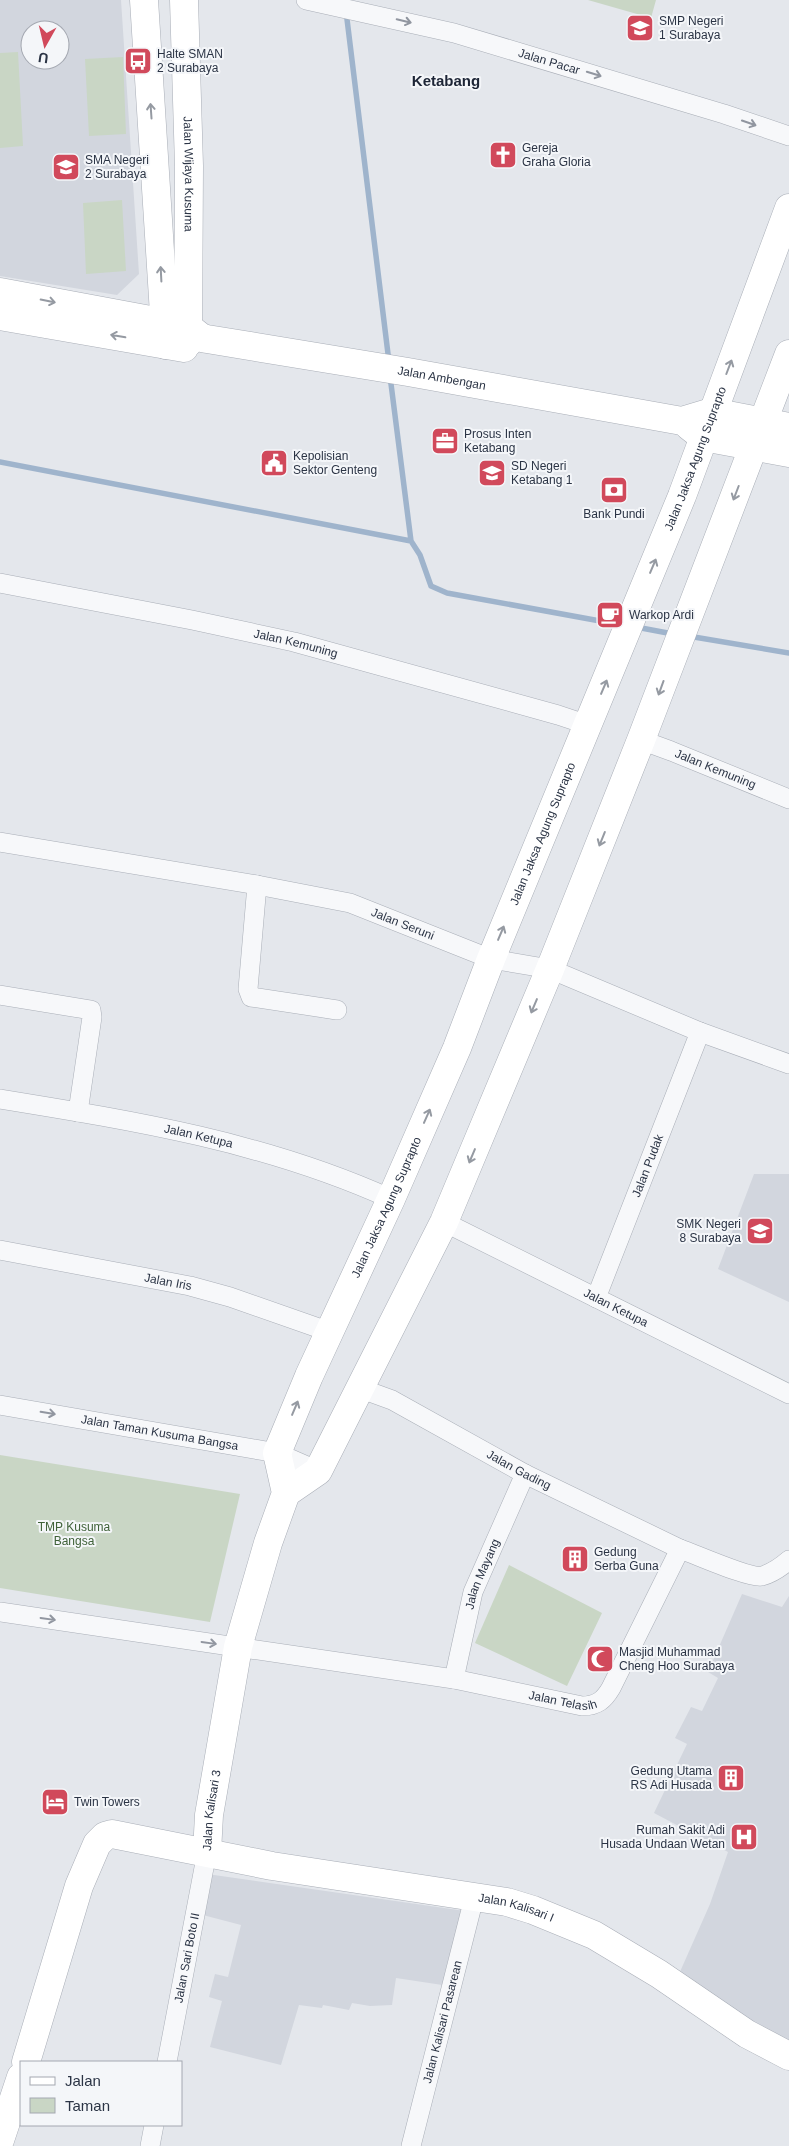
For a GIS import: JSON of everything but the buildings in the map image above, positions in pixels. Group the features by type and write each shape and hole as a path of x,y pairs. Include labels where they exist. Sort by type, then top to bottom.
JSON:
{"street":[{"path":"144,0 182,336"},
{"name":"Jalan Wijaya Kusuma","path":"182,336 189,166 184,0"},
{"name":"Jalan Pacar","path":"306,0 454,33 724,114 789,136"},
{"name":"Jalan Jaksa Agung Suprapto","path":"277,1453 309,1376 391,1199 457,1048 491,958 682,496 699,423 789,208"},
{"name":"Jalan Ambengan","path":"0,292 182,336"},
{"name":"Jalan Ambengan","path":"0,316 182,336 408,372 758,435 789,453"},
{"path":"277,1453 286,1493 318,1471 444,1222 550,969 641,740 789,354"},
{"name":"Jalan Ambengan","path":"758,435 789,427"},
{"name":"Jalan Kemuning","path":"0,583 192,620 294,642 588,725"},
{"name":"Jalan Kemuning","path":"641,740 789,800"},
{"name":"Jalan Seruni","path":"0,842 257,885 350,903 491,958 550,969 700,1032 789,1064"},
{"path":"257,885 248,989 251,997 337,1010"},
{"path":"0,995 91,1010 92,1016 78,1112"},
{"name":"Jalan Pudak","path":"596,1298 700,1032"},
{"name":"Jalan Ketupa","path":"0,1099 185,1132 263,1151 369,1189 391,1199"},
{"name":"Jalan Ketupa","path":"444,1222 789,1394"},
{"name":"Jalan Iris","path":"0,1250 190,1286 230,1297 330,1332"},
{"name":"Jalan Gading","path":"359,1388 392,1400 524,1474 680,1549"},
{"name":"Jalan Taman Kusuma Bangsa","path":"0,1405 277,1453 318,1471"},
{"name":"Jalan Mayang","path":"454,1680 473,1592 524,1474"},
{"name":"Jalan Kalisari 3","path":"26,2061 79,1886 100,1840 112,1834 207,1852 209,1816 238,1647 268,1543 286,1493"},
{"path":"680,1549 760,1577 775,1571 789,1560"},
{"name":"Jalan Telasih","path":"238,1647 454,1680 582,1706 592,1706 602,1701 611,1688 680,1549"},
{"path":"0,1612 238,1647"},
{"name":"Jalan Kalisari I","path":"207,1852 272,1866 507,1902 580,1928 651,1968 747,2034 789,2056"},
{"name":"Jalan Sari Boto II","path":"166,2061 207,1852"},
{"name":"Jalan Kalisari Pasarean","path":"411,2146 474,1898"},
{"path":"15,2146 0,2142 20,2080"},
{"path":"150,2146 154,2126"}],"shaded area":[{"name":"SMA Negeri 2 Surabaya","path":"0,0 121,0 139,274 117,295 0,276"},
{"name":"SMK Negeri 8 Surabaya","path":"754,1174 789,1174 789,1302 718,1269"},
{"name":"Rumah Sakit Adi Husada Undaan Wetan","path":"742,1594 782,1607 789,1596 789,2049 679,1974 710,1904 728,1852 654,1813 687,1744 675,1738 691,1707 702,1711 718,1678 708,1672"},
{"path":"207,1874 465,1911 449,1986 396,1978 392,2005 370,2006 352,2003 349,2010 323,2005 322,2008 299,2005 281,2065 210,2047 222,2001 209,1997 215,1974 228,1977 241,1925 199,1914"}],"green space":[{"path":"588,0 656,0 651,18"},
{"path":"18,52 23,146 0,148 0,53"},
{"path":"123,57 126,134 89,136 85,59"},
{"path":"122,200 126,271 86,274 83,203"},
{"name":"TMP Kusuma Bangsa","path":"0,1455 240,1494 210,1622 0,1588"},
{"path":"509,1565 602,1613 567,1686 475,1643"}],"waterway":[{"path":"346,11 389,362"},
{"path":"390,376 411,541 420,555 431,586 447,593 622,625"},
{"path":"0,462 411,541"},
{"path":"636,627 673,634"},
{"path":"688,636 789,653"}],"place":[{"name":"SMP Negeri 1 Surabaya","path":"640,28"},
{"name":"Halte SMAN 2 Surabaya","path":"138,61"},
{"name":"Gereja Graha Gloria","path":"503,155"},
{"name":"SMA Negeri 2 Surabaya","path":"66,167"},
{"name":"Prosus Inten Ketabang","path":"445,441"},
{"name":"Kepolisian Sektor Genteng","path":"274,463"},
{"name":"SD Negeri Ketabang 1","path":"492,473"},
{"name":"Bank Pundi","path":"614,490"},
{"name":"Warkop Ardi","path":"610,615"},
{"name":"SMK Negeri 8 Surabaya","path":"760,1231"},
{"name":"Gedung Serba Guna","path":"575,1559"},
{"name":"Masjid Muhammad Cheng Hoo Surabaya","path":"600,1659"},
{"name":"Gedung Utama RS Adi Husada","path":"731,1778"},
{"name":"Twin Towers","path":"55,1802"},
{"name":"Rumah Sakit Adi Husada Undaan Wetan","path":"744,1837"}],"district":[{"name":"Ketabang","path":"446,81"}]}
